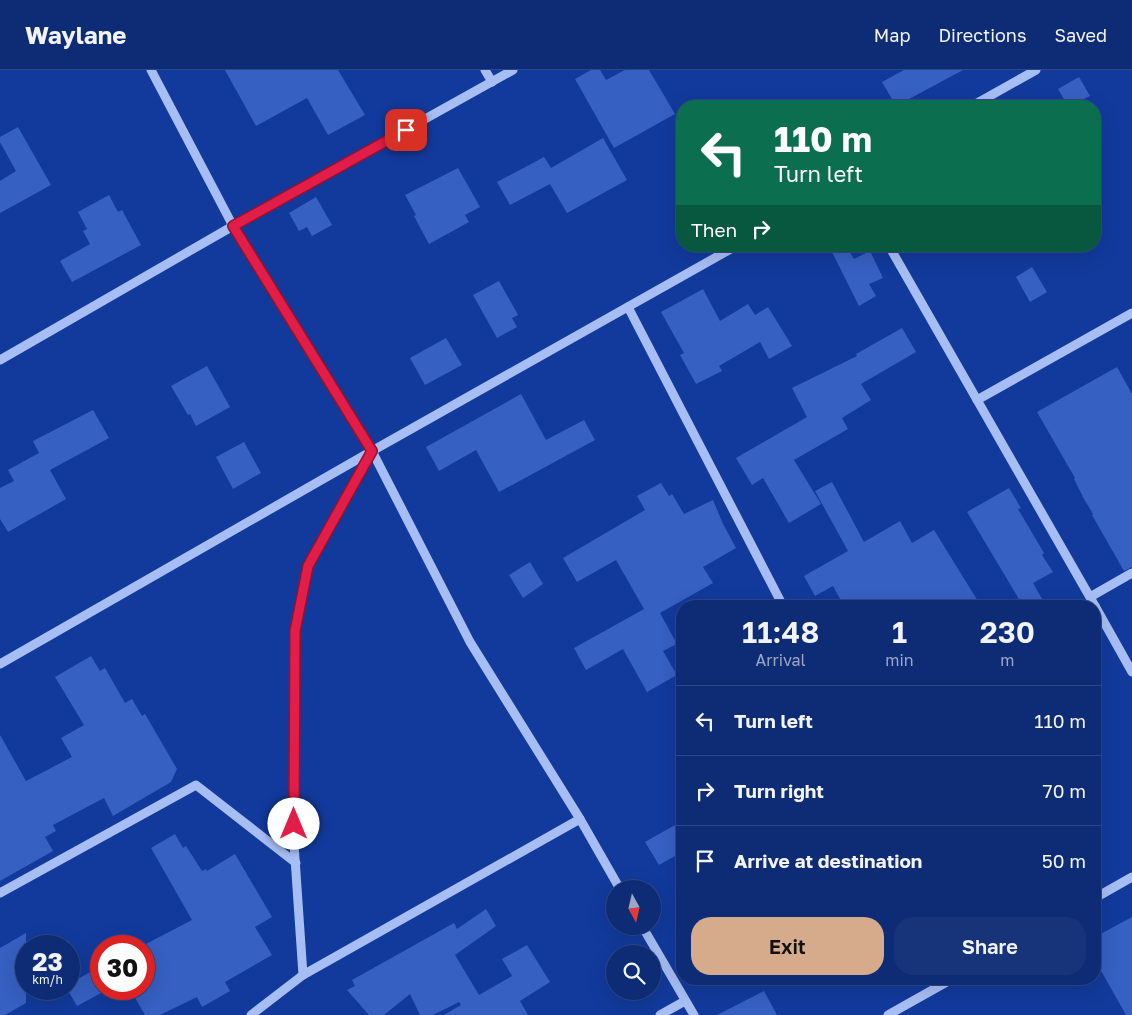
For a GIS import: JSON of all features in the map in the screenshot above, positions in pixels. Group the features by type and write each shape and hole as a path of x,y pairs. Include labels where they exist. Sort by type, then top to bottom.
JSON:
{"street":[{"path":"151,70 233,226 372,451 470,642 580,819 615,880"},
{"path":"485,70 492,82"},
{"path":"0,360 233,226 513,70"},
{"path":"983,100 1036,70"},
{"path":"0,664 725,252"},
{"path":"892,252 1092,600"},
{"path":"628,307 780,600"},
{"path":"977,400 1132,313"},
{"path":"303,975 294,844 295,631 308,566 372,451"},
{"path":"1090,597 1132,573"},
{"path":"1101,617 1132,672"},
{"path":"0,893 196,785 296,863"},
{"path":"251,1015 303,975 580,819"},
{"path":"1101,895 1132,877"},
{"path":"647,935 684,1001 694,1015"},
{"path":"888,1015 941,985"},
{"path":"660,1015 684,1001"}],"building":[{"path":"225,70 338,70 365,115 328,135 307,98 256,126"},
{"path":"591,70 600,70 606,80 625,70 649,70 675,114 614,148 575,79"},
{"path":"904,70 963,70 907,100 892,100 882,82"},
{"path":"1079,77 1090,96 1081,100 1064,100 1058,89"},
{"path":"18,127 51,185 0,213 0,181 16,171 0,142 0,137"},
{"path":"603,138 627,180 567,213 550,184 510,205 497,182 544,157 551,168"},
{"path":"458,168 480,207 465,215 469,222 429,244 405,195"},
{"path":"109,195 118,212 122,210 141,245 72,282 60,261 90,244 83,231 87,229 78,212"},
{"path":"316,197 332,225 312,236 307,227 299,231 289,213"},
{"path":"832,252 850,252 854,259 870,252 883,278 869,284 876,296 859,306"},
{"path":"1032,267 1047,292 1030,302 1016,277"},
{"path":"499,281 518,315 512,318 517,327 497,338 473,295"},
{"path":"703,289 720,321 748,304 755,315 768,307 792,346 769,359 760,342 719,366 722,371 696,384 680,355 684,353 661,312"},
{"path":"902,328 916,352 861,384 871,400 842,418 848,429 794,460 821,504 789,523 763,478 752,485 736,458 807,417 792,388 857,356 856,354"},
{"path":"446,338 462,365 425,385 410,358"},
{"path":"207,366 230,407 196,426 171,386"},
{"path":"1117,367 1132,394 1132,567 1124,571 1092,515 1075,478 1037,412"},
{"path":"521,394 546,440 584,420 595,440 499,492 476,450 439,471 426,447"},
{"path":"93,410 109,438 50,470 66,499 8,532 0,519 0,488 14,481 8,470 39,453 33,441"},
{"path":"244,442 261,473 233,489 216,457"},
{"path":"832,482 864,542 900,521 912,543 934,530 977,600 841,600 833,586 815,596 804,576 848,551 815,491"},
{"path":"661,483 669,496 672,494 684,514 713,500 736,548 703,567 713,583 683,600 676,600 676,604 660,613 676,642 676,644 663,651 676,676 647,692 623,649 586,670 574,648 644,609 616,560 577,582 563,558 645,510 637,496"},
{"path":"1009,488 1021,508 1018,509 1044,553 1042,555 1053,572 1033,583 1043,600 1019,600 967,512"},
{"path":"530,562 543,584 523,598 509,575"},
{"path":"91,656 100,671 105,668 125,703 132,699 142,716 145,714 177,769 171,782 113,816 104,798 53,825 56,831 45,837 53,851 0,881 0,735 26,781 72,757 61,738 84,725 55,677"},
{"path":"676,824 676,855 659,865 645,842"},
{"path":"175,834 183,848 186,846 202,871 206,869 207,871 235,854 272,917 255,927 272,955 225,982 230,991 202,1007 197,997 160,1015 145,1015 136,1000 155,1000 155,939 192,920 151,848"},
{"path":"486,909 496,926 455,955 479,995 512,976 502,959 527,945 550,982 520,1001 528,1015 444,1015 461,1005 459,1002 433,1015 420,1015 410,994 384,1015 369,1015 347,990 355,986 352,980 454,923 457,929"},
{"path":"1132,917 1132,1015 1126,1015 1101,971 1101,934"},
{"path":"15,939 15,1000 26,1000 26,1003 5,1015 0,1015 0,948"},
{"path":"90,972 90,999 77,1006 73,1000 80,1000 80,978"},
{"path":"764,991 777,1015 717,1015"}],"route":[{"path":"294,824 295,631 308,566 372,451 233,226 406,130"}]}
